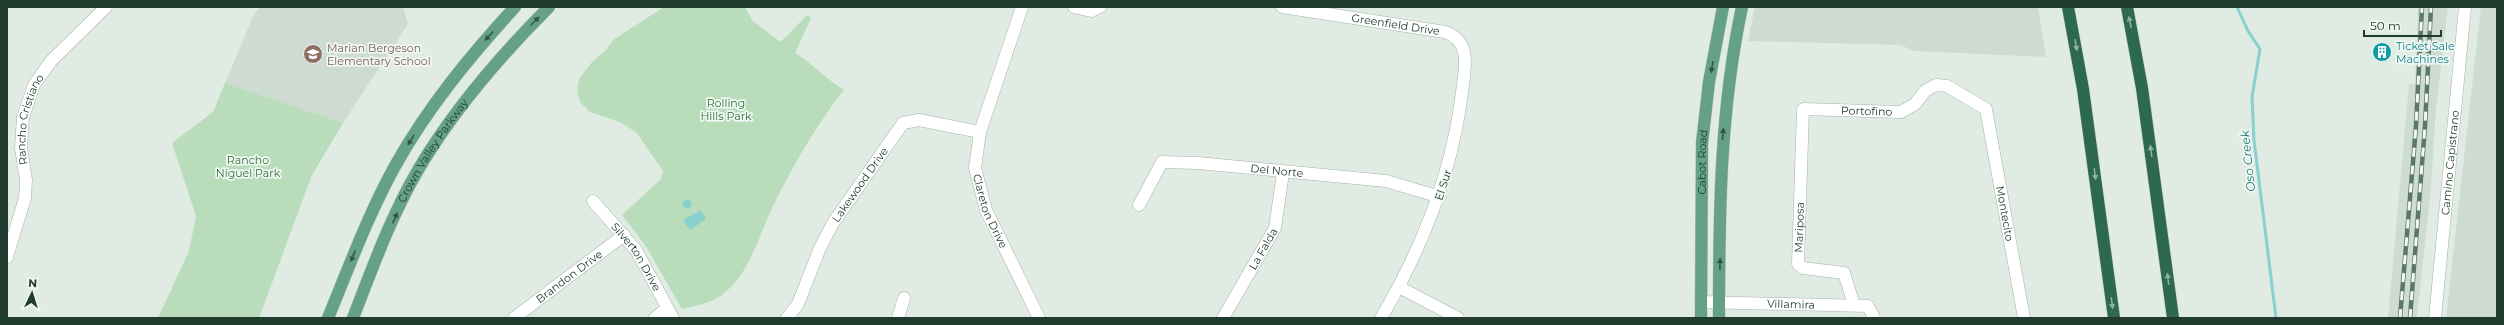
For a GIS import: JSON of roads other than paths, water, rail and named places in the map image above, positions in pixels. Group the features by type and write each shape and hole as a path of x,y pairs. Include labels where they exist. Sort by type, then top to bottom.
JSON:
{"highway":[{"path":"2068,7 2083,89 2114,318"},
{"path":"2127,7 2142,88 2174,318"}],"main road":[{"name":"Crown Valley Parkway","path":"328,318 364,230 396,165 450,82 516,7"},
{"name":"Crown Valley Parkway","path":"353,318 417,171 463,102 549,7"},
{"name":"Cabot Road","path":"1701,318 1702,143 1709,82 1723,7"},
{"name":"Cabot Road","path":"1719,318 1722,148 1727,89 1742,7"}],"street":[{"name":"Rancho Cristiano","path":"7,257 25,198 26,180 21,148 23,117 34,85 51,61 106,7"},
{"name":"Clareton Drive","path":"1022,7 980,132 975,168 986,210 1039,318"},
{"path":"1074,7 1092,11 1100,7"},
{"name":"Greenfield Drive","path":"1282,7 1445,32 1460,40"},
{"name":"Camino Capistrano","path":"2435,318 2465,7"},
{"name":"El Sur","path":"1381,318 1399,287 1440,197 1458,125 1464,54 1460,40"},
{"name":"Portofino","path":"1803,109 1901,112 1915,104 1925,91 1936,86 1947,86 1986,109"},
{"name":"Mariposa","path":"1803,109 1798,264 1803,268 1844,273 1854,305"},
{"name":"Montecito","path":"1986,109 2024,318"},
{"name":"Lakewood Drive","path":"787,318 798,304 820,248 833,223 903,123 919,120 980,132"},
{"name":"Del Norte","path":"1139,206 1162,162 1198,163 1283,173 1386,181 1440,197"},
{"name":"La Falda","path":"1224,318 1275,228 1283,173"},
{"name":"Silverton Drive","path":"593,200 636,250 670,313"},
{"name":"Brandon Drive","path":"514,318 624,235"},
{"path":"1399,287 1458,318"},
{"path":"898,318 904,298"},
{"name":"Villamira","path":"1701,302 1868,306 1874,318"},
{"path":"655,318 670,313"}],"water":[{"path":"687,199 692,204 687,209 682,204"},
{"path":"701,210 706,219 690,230 683,220"}],"waterway":[{"name":"Oso Creek","path":"2237,7 2248,31 2260,49 2252,97 2254,140 2276,318"}],"railway":[{"path":"2400,318 2416,126 2422,7"},
{"path":"2410,318 2425,126 2431,7"}],"place":[{"name":"Ticket Sale Machines","path":"2382,52"},
{"name":"Marian Bergeson Elementary School","path":"313,54"}],"park label":[{"name":"Rolling Hills Park","path":"726,109"},
{"name":"Rancho Niguel Park","path":"248,166"}]}
